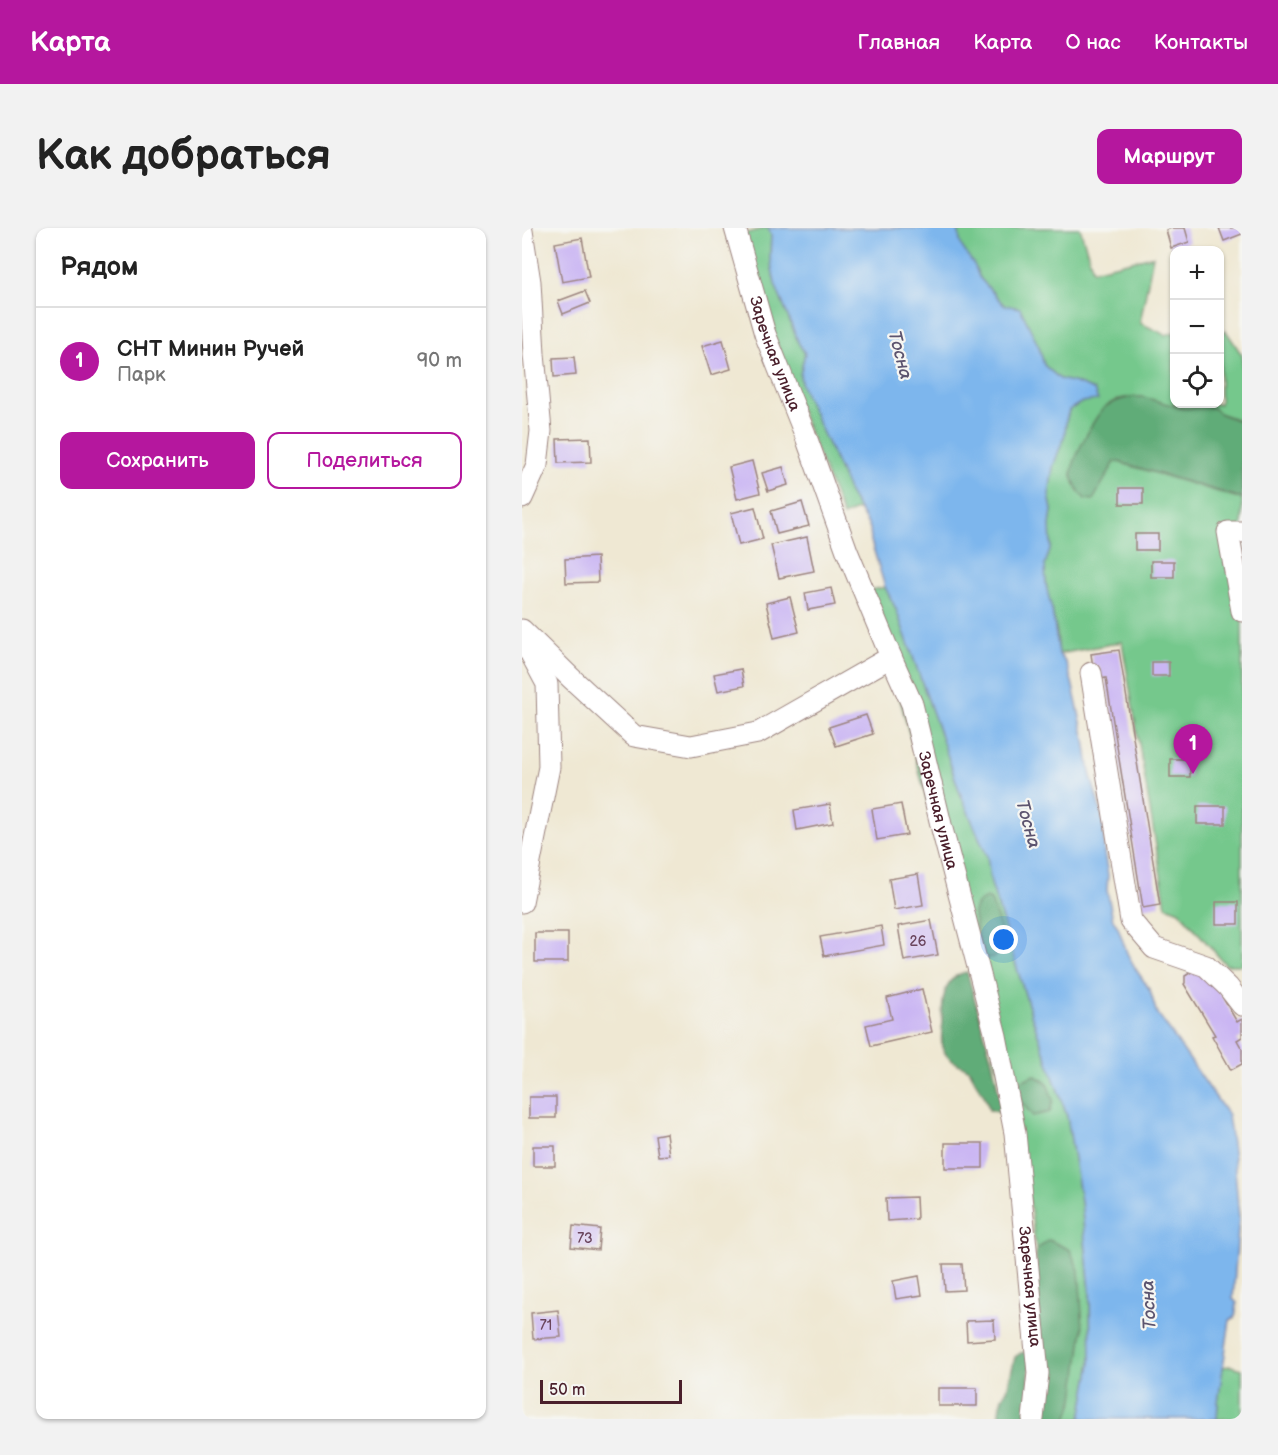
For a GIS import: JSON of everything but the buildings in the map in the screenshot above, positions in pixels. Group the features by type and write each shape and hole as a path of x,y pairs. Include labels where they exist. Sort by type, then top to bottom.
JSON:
{"street":[{"name":"Заречная улица","path":"735,228 765,334 805,434 847,551 912,704 996,1036 1016,1133 1038,1373 1033,1419"},
{"path":"522,231 530,282 541,431 537,465 522,498"},
{"path":"1242,532 1228,532 1242,611"},
{"path":"522,630 634,736 691,746 758,733 891,657"},
{"path":"522,638 547,684 549,767 522,902"},
{"path":"1091,673 1131,921 1154,948 1206,966 1228,987 1242,1005"}],"green space":[{"path":"768,228 771,234 770,258 775,284 799,344 805,353 800,375 802,387 849,493 859,509 843,516 790,384 742,235"},
{"path":"958,228 1080,228 1093,270 1153,256 1140,323 1166,335 1170,334 1170,405 1133,398 1120,399 1109,405 1092,425 1072,476 1078,492 1093,499 1115,461 1242,499 1242,965 1226,965 1179,911 1166,906 1122,642 1059,654 1045,574 1045,564 1051,547 1052,510 1049,495 1053,467 1065,434 1069,410 1082,402 1097,399 1094,390 1060,379 1044,365 1039,347 979,277 960,243"},
{"path":"1226,331 1242,355 1242,422 1219,413 1186,408 1224,408 1224,332"},
{"path":"1131,397 1143,397 1170,405 1170,408 1213,408 1219,413 1242,422 1242,498 1115,461 1093,500 1085,499 1074,480 1073,468 1079,449 1095,419 1105,407"},
{"path":"885,587 896,609 960,793 987,856 991,883 1031,1014 1067,1116 1081,1201 1090,1290 1091,1363 1081,1419 1067,1419 1074,1399 1036,1250 1026,1174 871,590"},
{"path":"987,898 991,900 1004,947 995,957 987,958 983,955 974,912 978,903"},
{"path":"967,972 992,1061 1003,1113 989,1110 985,1097 971,1072 950,1059 942,1047 942,1010 945,993 952,979"},
{"path":"1034,1075 1047,1083 1053,1100 1050,1112 1033,1116 1018,1098 1017,1083"},
{"path":"1049,1240 1070,1250 1079,1270 1083,1329 1074,1399 1067,1419 1039,1419 1036,1250"},
{"path":"1030,1351 1028,1419 999,1419 1002,1398 1007,1390 1015,1357"},
{"path":"1231,1366 1242,1369 1242,1419 1217,1419 1222,1367"}],"water":[{"name":"Тосна","path":"768,228 958,228 962,247 975,266 979,277 1004,305 1020,308 1039,347 1044,365 1060,379 1094,390 1098,400 1082,402 1069,410 1065,434 1053,467 1049,495 1052,510 1051,547 1045,564 1046,585 1059,654 1066,663 1072,682 1090,773 1104,823 1107,890 1113,920 1118,927 1127,953 1150,990 1156,1011 1228,1115 1239,1217 1233,1299 1237,1303 1235,1318 1230,1320 1217,1419 1081,1419 1091,1363 1090,1290 1081,1201 1067,1116 1031,1014 991,883 987,856 960,793 896,609 885,587 871,541 870,528 849,493 802,387 800,375 805,353 799,344 775,284 770,258 771,235"}],"place":[{"name":"СНТ Минин Ручей","path":"1193,774"}]}
